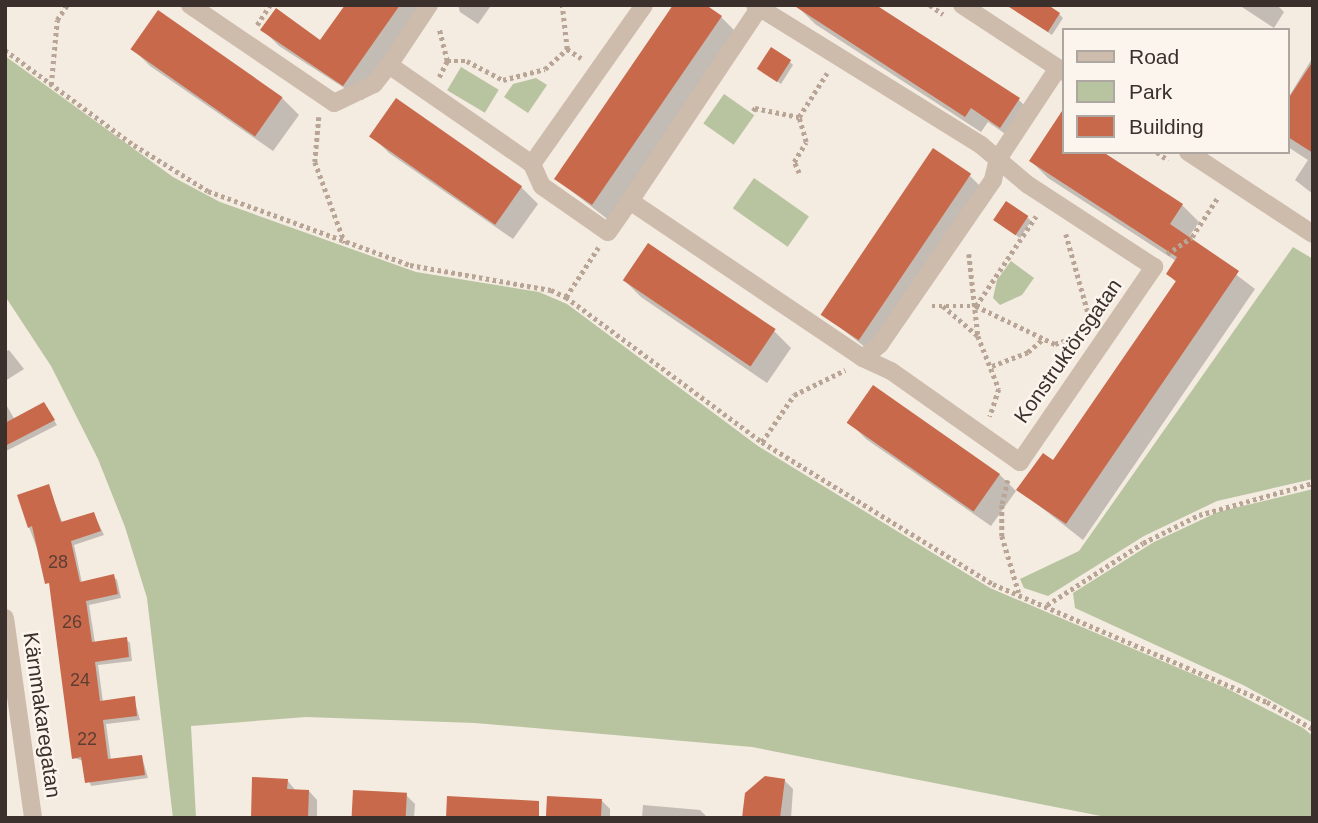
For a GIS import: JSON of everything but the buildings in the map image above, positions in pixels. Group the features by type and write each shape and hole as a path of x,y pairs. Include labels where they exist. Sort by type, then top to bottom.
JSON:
{"street":[{"path":"190,5 334,103 373,84 429,6"},
{"path":"532,164 644,5"},
{"path":"863,358 880,344 993,180 998,159 1061,70 962,5"},
{"path":"389,65 532,164 542,186 608,232 759,6 998,159 1048,198 1154,267"},
{"path":"1191,154 1313,234"},
{"path":"630,201 863,358 891,371 1020,462"},
{"name":"Konstruktörsgatan","path":"1020,462 1154,267"},
{"name":"Kärnmakaregatan","path":"5,618 33,818"}],"path":[{"path":"51,85 55,31 67,5"},
{"path":"447,61 467,61 503,79 545,69 567,49 562,5"},
{"path":"428,92 447,61 429,6"},
{"path":"5,50 51,85 208,191 410,265 551,290 566,297 762,442 993,584 1267,702 1313,729"},
{"path":"799,173 794,162 806,142 799,117 838,57"},
{"path":"323,95 315,162 345,243"},
{"path":"752,111 799,117"},
{"path":"1154,267 1192,237 1230,179"},
{"path":"976,306 1048,198"},
{"path":"1072,213 1066,236 1089,315 1110,330"},
{"path":"966,219 978,336 992,366 998,399 981,434"},
{"path":"566,297 608,232"},
{"path":"906,306 976,306 1055,344 1076,337 1089,315"},
{"path":"942,306 978,336"},
{"path":"992,366 1018,357 1042,340"},
{"path":"762,442 794,395 863,358"},
{"path":"1019,594 1002,536 1002,505 1009,477 1020,462"},
{"path":"1047,605 1143,543 1199,516 1313,483"}],"green space":[{"path":"5,56 173,177 220,202 416,272 539,292 567,304 758,446 990,588 1228,689 1303,728 1313,736 1313,818 1111,818 752,747 475,723 306,717 191,726 196,818 173,818 147,598 125,527 98,459 51,366 5,296"},
{"path":"461,67 499,90 485,113 447,90"},
{"path":"536,78 547,85 528,113 504,97 513,84"},
{"path":"724,94 754,115 734,145 703,123"},
{"path":"754,178 809,216 788,247 733,208"},
{"path":"1293,247 1313,259 1313,479 1217,501 1144,536 1048,596 1024,588 1020,579 1079,551"},
{"path":"1011,261 1034,278 1022,295 1000,305 993,298 997,280"},
{"path":"1313,489 1313,723 1243,685 1075,608 1073,593 1154,542 1218,512"}]}
